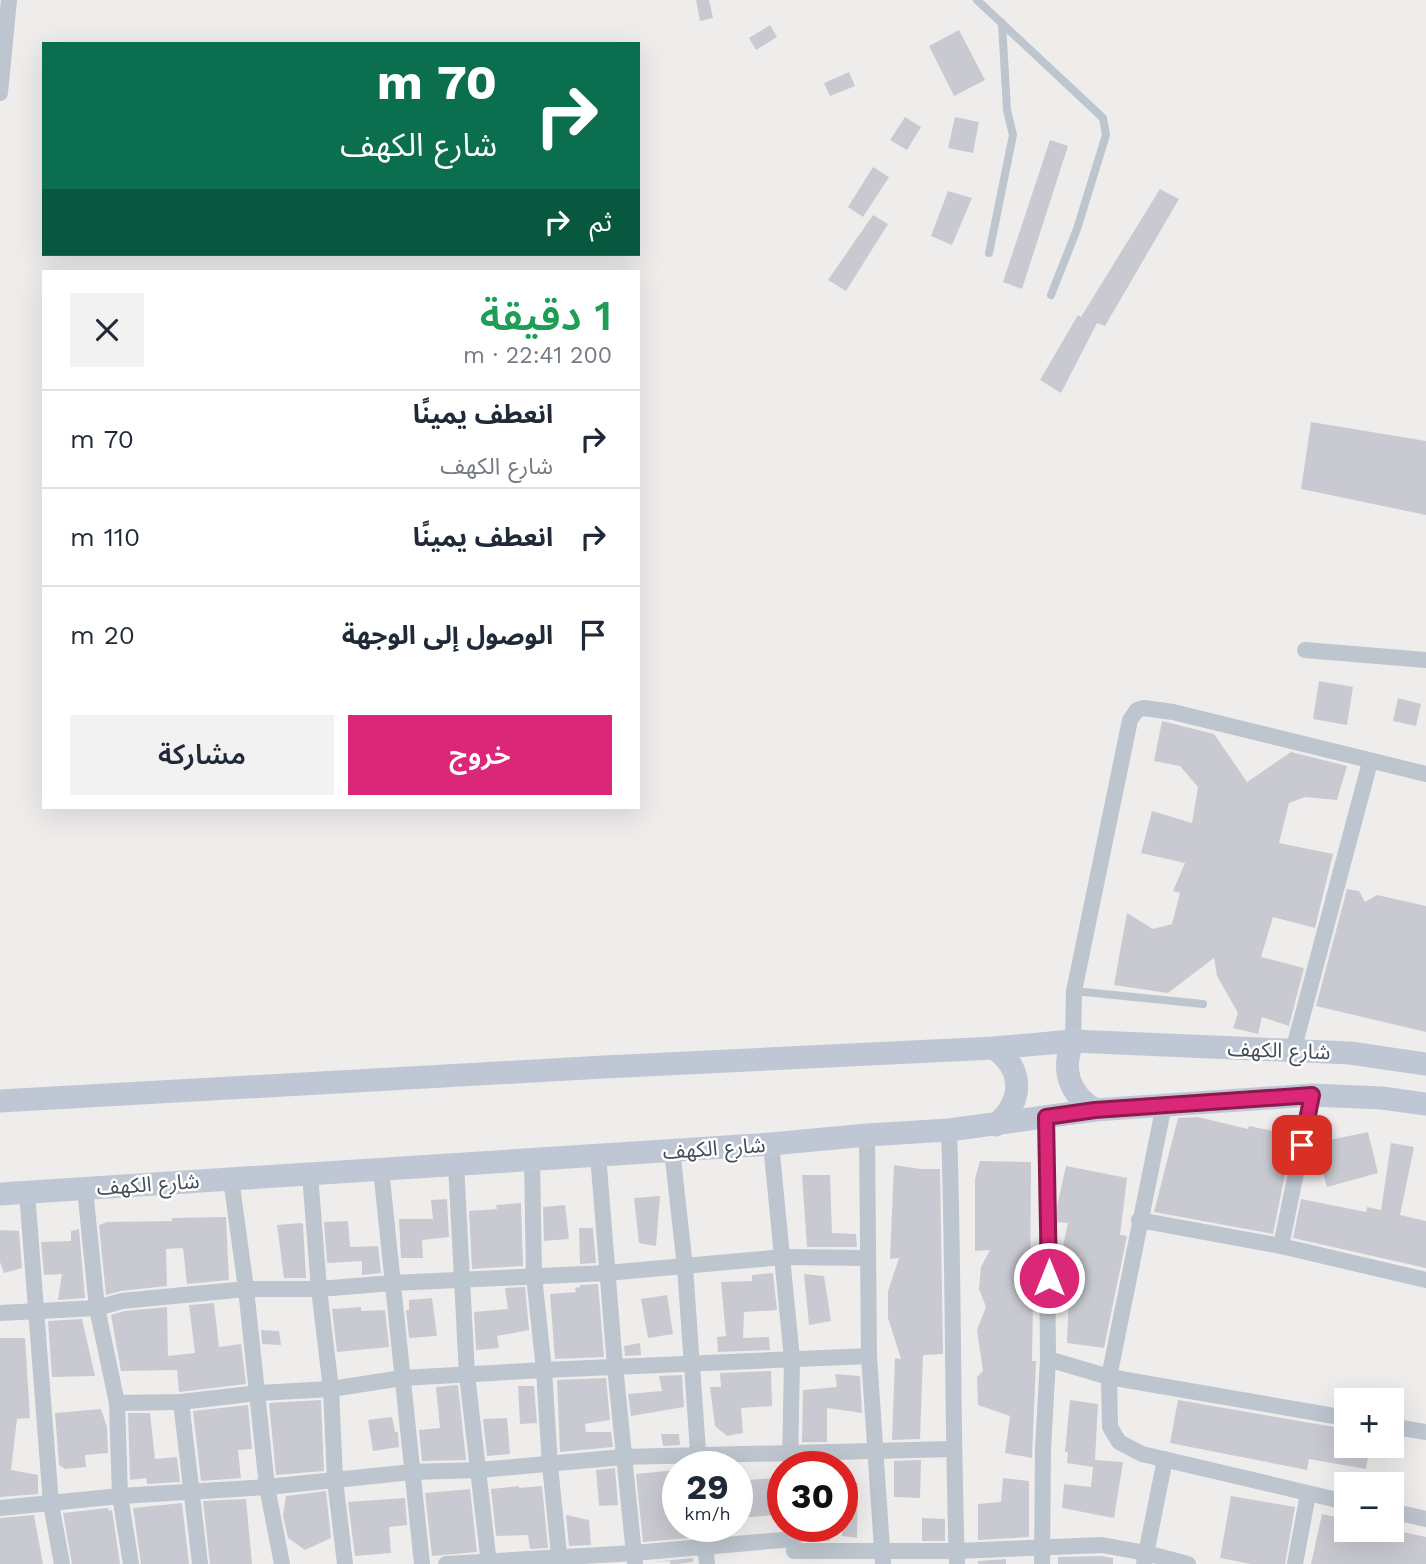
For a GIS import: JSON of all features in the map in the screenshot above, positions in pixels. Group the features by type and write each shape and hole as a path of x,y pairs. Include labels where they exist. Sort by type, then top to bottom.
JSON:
{"main road":[{"name":"شارع الكهف","path":"0,1101 994,1048 1073,1041 1350,1054 1426,1064"},
{"path":"1073,1041 1067,1063 1071,1086 1085,1104 1095,1110"},
{"path":"994,1048 1013,1069 1017,1087 1009,1114 996,1125"},
{"name":"شارع الكهف","path":"1,1194 771,1144 949,1130 1095,1110 1312,1095 1382,1098 1426,1104"}],"street":[{"path":"1,85 9,0"},
{"path":"1305,650 1426,660"},
{"path":"1073,1041 1074,991 1129,720 1137,710 1144,708 1173,712 1426,774"},
{"path":"1293,1051 1370,762"},
{"path":"1281,1246 1312,1095"},
{"path":"1164,1105 1109,1377 1110,1427 1119,1442 1142,1454 1334,1499"},
{"path":"1042,1564 1043,1449 1048,1359 1046,1117"},
{"path":"949,1130 954,1256 953,1449 957,1557"},
{"path":"867,1135 869,1356 883,1557"},
{"path":"771,1144 792,1359 790,1451"},
{"path":"672,1150 685,1267 698,1451"},
{"path":"598,1155 634,1558"},
{"path":"532,1159 534,1276 560,1560"},
{"path":"456,1164 467,1375 489,1563"},
{"path":"381,1169 422,1564"},
{"path":"310,1174 319,1289 331,1389 335,1480 345,1564"},
{"path":"231,1179 268,1487 282,1564"},
{"path":"85,1189 97,1308 117,1402 120,1496 131,1564"},
{"path":"27,1192 51,1504 62,1564"},
{"path":"1139,1220 1281,1246 1426,1280"},
{"path":"0,1313 97,1308 122,1301 246,1289 319,1289 607,1273 783,1257 867,1258"},
{"path":"117,1402 181,1402 258,1393 331,1389 402,1378 692,1362 869,1356"},
{"path":"1048,1359 1109,1377 1334,1416"},
{"path":"181,1402 200,1564"},
{"path":"1404,1428 1426,1432"},
{"path":"858,1453 953,1449"},
{"path":"0,1508 120,1496 268,1487 412,1472 480,1470 623,1457 662,1459"},
{"path":"1145,1558 1166,1459"},
{"path":"1295,1564 1308,1494"},
{"path":"1404,1514 1426,1519"},
{"path":"705,1542 707,1564"},
{"path":"446,1564 634,1558 705,1546 794,1545 883,1557 957,1557 1041,1547 1102,1545 1145,1558 1188,1564"}],"lane":[{"path":"977,0 1103,118 1106,135 1077,229 1051,295"},
{"path":"989,253 1013,135 1007,110 1002,23"},
{"path":"1074,991 1203,1004"}],"building":[{"path":"696,0 709,0 713,18 700,21"},
{"path":"770,25 777,37 756,50 749,38"},
{"path":"959,30 985,80 954,96 929,46"},
{"path":"849,72 855,86 830,96 824,83"},
{"path":"905,117 921,127 907,150 890,140"},
{"path":"955,117 979,122 973,153 948,148"},
{"path":"1050,140 1068,146 1022,289 1003,282"},
{"path":"873,167 889,177 863,217 848,207"},
{"path":"1160,189 1179,199 1105,326 1097,323 1061,393 1040,380 1078,315 1081,317"},
{"path":"948,191 972,198 952,245 931,236"},
{"path":"873,215 888,224 846,291 828,280"},
{"path":"1311,422 1426,441 1426,515 1301,489"},
{"path":"1319,681 1353,687 1347,725 1313,719"},
{"path":"1398,698 1421,704 1416,726 1393,721"},
{"path":"1162,721 1214,734 1247,782 1291,752 1347,766 1337,800 1305,797 1289,803 1279,843 1333,854 1315,928 1273,917 1261,957 1304,968 1289,1026 1262,1017 1258,1034 1233,1028 1238,1013 1217,976 1214,958 1168,993 1114,985 1127,913 1153,929 1172,924 1180,893 1173,891 1185,863 1141,853 1152,811 1192,823 1198,787 1180,766 1154,761"},
{"path":"1347,889 1359,891 1365,902 1377,895 1426,906 1426,1032 1316,1006"},
{"path":"1198,1117 1248,1129 1249,1126 1293,1135 1273,1234 1154,1212 1178,1118"},
{"path":"1368,1132 1378,1173 1327,1187 1315,1143"},
{"path":"1391,1143 1414,1147 1400,1215 1426,1221 1426,1268 1293,1238 1301,1199 1366,1212 1367,1207 1381,1210"},
{"path":"980,1161 1031,1162 1030,1298 1033,1299 1032,1361 1036,1361 1032,1458 1005,1453 1010,1416 978,1405 977,1377 983,1371 977,1330 986,1307 979,1289 981,1267 990,1250 975,1251 975,1179"},
{"path":"894,1165 940,1169 943,1354 923,1355 920,1439 892,1440 895,1358 901,1359 888,1318 888,1291 899,1258 890,1259"},
{"path":"1066,1166 1127,1178 1120,1235 1127,1236 1104,1348 1067,1343 1069,1291 1058,1287 1058,1269 1068,1223 1057,1222 1057,1206"},
{"path":"802,1175 830,1175 832,1233 856,1234 857,1247 807,1247"},
{"path":"660,1196 656,1246 639,1243 634,1198"},
{"path":"447,1199 449,1237 422,1240 423,1258 401,1258 399,1219 433,1219 431,1200"},
{"path":"521,1203 523,1266 472,1269 469,1211 497,1209 496,1205"},
{"path":"565,1205 569,1239 544,1241 543,1207"},
{"path":"226,1217 229,1280 187,1284 183,1248 166,1249 167,1286 106,1295 99,1225 107,1222"},
{"path":"348,1221 350,1247 378,1246 381,1273 362,1275 362,1261 327,1263 324,1222"},
{"path":"301,1223 306,1278 284,1278 277,1225"},
{"path":"579,1228 593,1228 596,1263 580,1264"},
{"path":"79,1229 85,1298 58,1300 62,1274 44,1275 41,1242 71,1241 71,1231"},
{"path":"0,1230 19,1231 22,1268 4,1273 0,1262"},
{"path":"773,1273 777,1310 744,1312 743,1338 769,1337 770,1350 718,1352 717,1337 726,1336 721,1282 752,1281 752,1275"},
{"path":"804,1274 824,1276 831,1321 809,1325"},
{"path":"598,1284 604,1357 555,1359 550,1294 576,1292 575,1288 580,1285"},
{"path":"525,1287 529,1330 497,1336 499,1348 476,1350 474,1312 508,1309 505,1288"},
{"path":"667,1295 673,1334 648,1338 641,1299"},
{"path":"432,1298 437,1336 409,1338 406,1310 409,1310 409,1300"},
{"path":"214,1303 219,1347 241,1344 246,1384 179,1392 177,1370 121,1371 111,1315 124,1311 167,1307 168,1356 195,1353 189,1305"},
{"path":"361,1307 361,1311 385,1310 389,1347 337,1352 332,1309"},
{"path":"82,1319 95,1376 52,1377 48,1321"},
{"path":"261,1330 279,1331 281,1345 262,1344"},
{"path":"0,1338 25,1338 30,1418 17,1419 11,1470 38,1475 38,1494 0,1497"},
{"path":"640,1343 641,1355 625,1356 624,1346"},
{"path":"771,1371 772,1406 741,1408 743,1433 727,1436 715,1426 710,1387 721,1387 720,1373"},
{"path":"835,1374 860,1376 862,1413 827,1408 827,1442 802,1442 803,1390 837,1387"},
{"path":"682,1375 684,1407 631,1416 628,1394 662,1391 659,1376"},
{"path":"606,1378 610,1420 585,1424 586,1432 611,1432 613,1447 560,1452 557,1380"},
{"path":"458,1385 466,1460 422,1461 419,1430 440,1428 436,1387"},
{"path":"518,1386 534,1386 537,1423 520,1424"},
{"path":"321,1400 324,1471 276,1475 269,1403"},
{"path":"1070,1400 1098,1404 1095,1460 1123,1462 1114,1518 1062,1508 1064,1484 1091,1487 1093,1467 1067,1463 1068,1452 1065,1452"},
{"path":"1178,1400 1334,1427 1334,1458 1368,1458 1366,1469 1309,1459 1307,1470 1170,1443"},
{"path":"248,1405 252,1449 238,1450 241,1478 201,1481 193,1411"},
{"path":"101,1409 107,1427 108,1453 85,1455 86,1467 65,1469 59,1465 55,1413"},
{"path":"128,1413 150,1413 155,1459 177,1457 180,1482 147,1484 146,1478 130,1480"},
{"path":"392,1417 395,1432 398,1432 399,1447 373,1451 368,1420"},
{"path":"507,1418 510,1454 487,1456 483,1419"},
{"path":"661,1434 679,1434 680,1445 663,1446"},
{"path":"921,1460 920,1498 894,1497 894,1461"},
{"path":"615,1468 618,1505 599,1506 596,1470"},
{"path":"662,1471 662,1540 643,1542 636,1474"},
{"path":"767,1478 767,1516 753,1517 753,1480"},
{"path":"1003,1478 1029,1481 1029,1537 978,1540 978,1504 1001,1502"},
{"path":"542,1486 548,1548 530,1549 528,1535 496,1536 491,1489"},
{"path":"470,1489 477,1552 432,1556 425,1493"},
{"path":"326,1491 331,1538 305,1550 288,1538 283,1516 286,1496"},
{"path":"1231,1496 1295,1507 1285,1564 1251,1564 1220,1558"},
{"path":"405,1498 407,1525 389,1527 391,1553 355,1556 348,1502"},
{"path":"246,1499 252,1564 210,1564 203,1501"},
{"path":"182,1503 189,1564 141,1564 133,1508"},
{"path":"108,1508 109,1511 112,1510 120,1564 72,1564 63,1513"},
{"path":"1322,1514 1334,1516 1334,1542 1404,1542 1404,1532 1426,1537 1426,1564 1311,1564"},
{"path":"34,1515 43,1564 0,1564 0,1518"},
{"path":"566,1515 589,1520 591,1545 569,1546"},
{"path":"922,1518 945,1519 945,1541 922,1541"},
{"path":"1058,1557 1113,1558 1113,1564 1058,1564"},
{"path":"693,1558 693,1562 677,1564 670,1564 670,1561 651,1562"},
{"path":"1006,1559 1006,1564 978,1564 978,1561"}],"route":[{"path":"1049,1278 1046,1117 1095,1110 1312,1095 1302,1145"}]}
